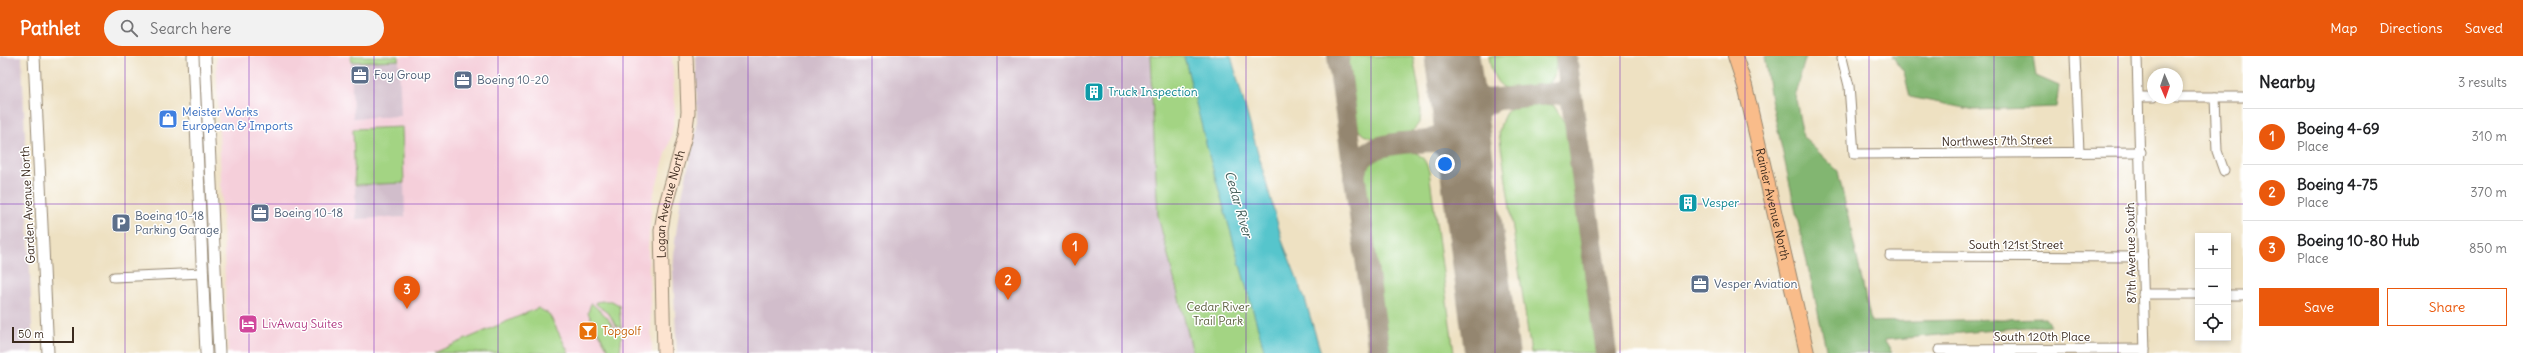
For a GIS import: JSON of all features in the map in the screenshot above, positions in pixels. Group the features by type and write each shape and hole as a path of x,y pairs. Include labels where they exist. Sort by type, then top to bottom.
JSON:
{"main road":[{"name":"Logan Avenue North","path":"664,353 661,230 665,207 685,136 688,112 686,56"},
{"name":"Rainier Avenue North","path":"1735,56 1745,86 1807,353"}],"street":[{"name":"Garden Avenue North","path":"34,56 48,353"},
{"path":"193,56 206,353"},
{"path":"205,56 220,353"},
{"path":"2075,56 2079,152"},
{"name":"87th Avenue South","path":"2138,56 2145,351"},
{"name":"Northwest 7th Street","path":"1842,58 1849,86 1854,154 2141,152"},
{"path":"2139,97 2147,97"},
{"path":"2183,97 2243,97"},
{"path":"2215,97 2217,151 2224,171"},
{"name":"South 121st Street","path":"1890,256 2143,257"},
{"path":"114,277 203,273"},
{"path":"2143,294 2195,294"},
{"path":"2231,294 2243,294"},
{"name":"South 120th Place","path":"1939,350 2145,351"}],"shaded area":[{"path":"0,56 22,56 33,353 0,353"},
{"path":"216,56 672,56 675,116 670,141 652,199 648,249 652,353 228,353"},
{"path":"696,56 1150,56 1158,216 1193,353 677,353 673,272 675,241 680,205 697,126"},
{"path":"399,60 401,116 353,118 351,62"},
{"path":"404,183 405,217 356,219 355,185"}],"green space":[{"path":"351,56 399,56 399,60 351,62"},
{"name":"Cedar River Trail Park","path":"1150,56 1184,56 1265,353 1193,353 1158,216"},
{"path":"1343,56 1413,56 1421,114 1417,126 1413,130 1403,136 1381,139 1364,135 1353,124"},
{"path":"1489,56 1555,56 1556,64 1553,77 1549,84 1537,88 1516,91 1501,85 1496,79"},
{"path":"1764,56 1806,56 1795,94 1803,137 1838,171 1871,322 2045,318 2050,325 1884,340 1892,353 1827,353 1771,99"},
{"path":"1892,56 2033,56 2036,76 2059,86 2056,107 1974,110 1910,97 1904,72"},
{"path":"1545,102 1554,106 1566,125 1596,353 1531,353 1499,132 1505,114 1514,106"},
{"path":"402,127 404,183 355,185 353,129"},
{"path":"1405,151 1414,152 1421,156 1426,162 1429,171 1454,353 1384,353 1361,166 1375,155"},
{"path":"612,301 619,305 621,328 615,325 610,315 596,304 596,302"},
{"path":"591,303 607,317 613,327 622,331 620,353 610,353 588,313"},
{"path":"538,308 549,314 569,353 434,353"}],"water":[{"name":"Cedar River","path":"1184,56 1231,56 1283,243 1304,296 1321,353 1265,353 1210,159"}],"taxiway":[{"path":"1338,56 1379,353"},
{"path":"1566,56 1606,353"},
{"path":"1453,64 1458,77 1465,87 1474,95 1487,100 1571,92"},
{"path":"1429,141 1436,138 1450,125 1458,100"},
{"path":"1463,146 1466,130 1472,118 1480,108 1494,101"},
{"path":"1354,177 1358,165 1364,156 1373,150 1394,144 1429,141 1442,143 1452,149 1467,169"}],"runway":[{"path":"1452,56 1492,353"}],"place":[{"name":"Foy Group","path":"360,75"},
{"name":"Boeing 10-20","path":"463,80"},
{"name":"Truck Inspection","path":"1094,92"},
{"name":"Meister Works European & Imports","path":"168,119"},
{"name":"Vesper","path":"1688,203"},
{"name":"Boeing 10-18","path":"260,213"},
{"name":"Boeing 10-18 Parking Garage","path":"121,223"},
{"name":"Boeing 4-69","path":"1075,266"},
{"name":"Vesper Aviation","path":"1700,284"},
{"name":"Boeing 4-75","path":"1008,300"},
{"name":"Boeing 10-80 Hub","path":"407,309"},
{"name":"LivAway Suites","path":"248,324"},
{"name":"Topgolf","path":"588,331"}]}
